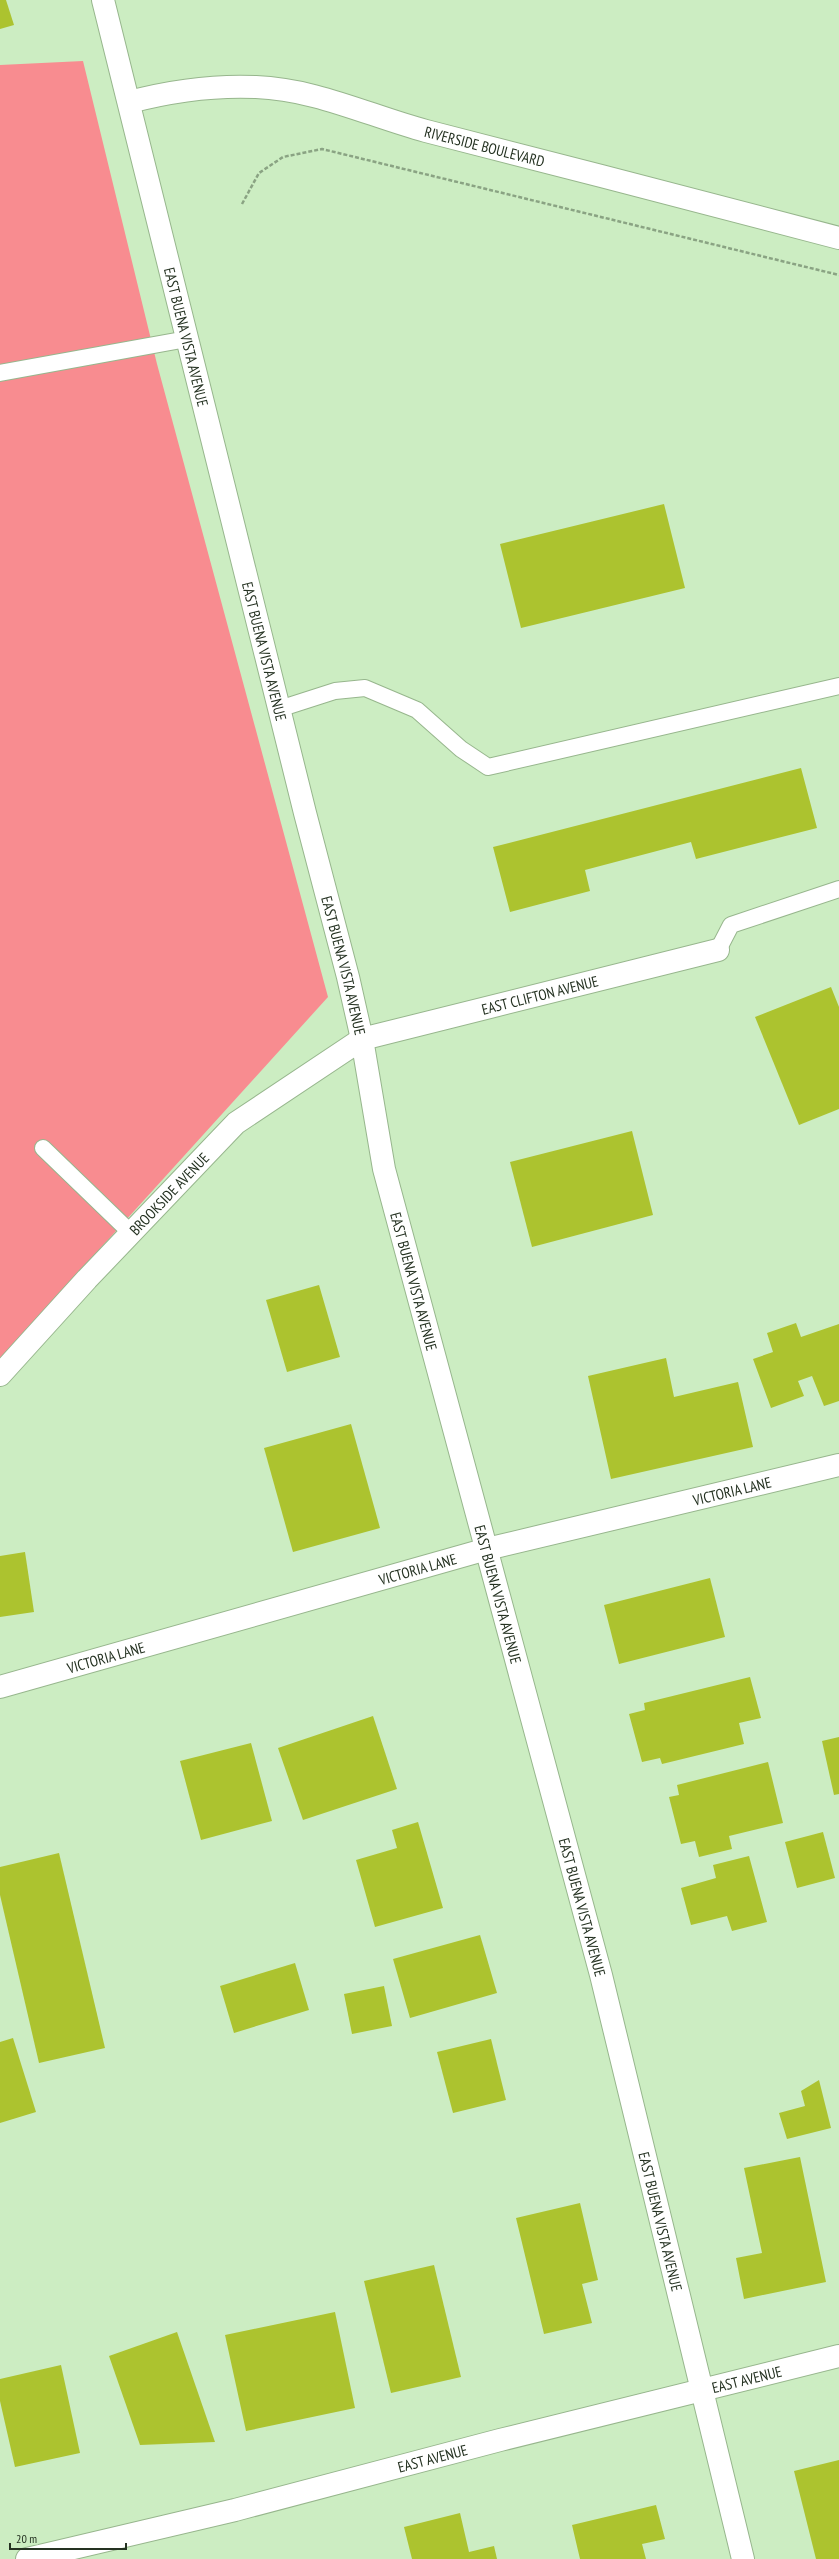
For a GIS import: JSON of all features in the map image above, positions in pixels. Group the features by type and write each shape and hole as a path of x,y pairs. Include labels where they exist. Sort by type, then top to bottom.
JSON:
{"street":[{"name":"EAST BUENA VISTA AVENUE","path":"103,0 279,709 348,977 362,1039 384,1169 601,1975 743,2559"},
{"name":"RIVERSIDE BOULEVARD","path":"129,102 170,92 214,87 257,87 300,93 422,130 839,238"},
{"name":"EAST CLIFTON AVENUE","path":"362,1039 718,950"},
{"name":"BROOKSIDE AVENUE","path":"0,1375 131,1233 236,1123 362,1039"},
{"name":"VICTORIA LANE","path":"0,1687 487,1549 839,1464"},
{"name":"EAST AVENUE","path":"27,2559 234,2510 500,2440 839,2356"}],"lane":[{"path":"0,373 187,339"},
{"path":"279,709 334,691 366,688 417,710 461,749 488,767 839,686"},
{"path":"718,950 731,925 839,889"},
{"path":"43,1148 131,1233"}],"path":[{"path":"242,204 259,173 283,157 322,149 839,275"}],"shaded area":[{"path":"83,61 157,364 328,997 0,1359 0,65"}],"building":[{"path":"0,0 6,0 14,25 0,29"},
{"path":"664,504 685,588 521,628 500,544"},
{"path":"801,768 817,828 696,859 691,842 585,870 590,891 510,912 493,847"},
{"path":"831,987 839,1007 839,1109 799,1125 755,1017"},
{"path":"632,1131 653,1215 532,1247 510,1162"},
{"path":"319,1285 340,1357 287,1372 266,1300"},
{"path":"796,1323 801,1337 839,1324 839,1401 824,1406 812,1376 798,1381 804,1396 771,1408 753,1359 773,1352 767,1333"},
{"path":"666,1358 674,1397 738,1382 753,1447 611,1479 588,1376"},
{"path":"351,1424 380,1528 293,1552 264,1448"},
{"path":"25,1552 34,1612 0,1617 0,1556"},
{"path":"710,1578 725,1637 619,1664 604,1605"},
{"path":"750,1677 761,1718 739,1723 744,1744 662,1764 660,1758 642,1762 629,1714 645,1710 644,1703"},
{"path":"373,1716 397,1789 303,1820 278,1748"},
{"path":"839,1737 839,1794 834,1795 822,1741"},
{"path":"251,1743 272,1821 201,1840 180,1761"},
{"path":"768,1762 783,1823 729,1836 732,1849 699,1857 695,1841 681,1844 669,1797 679,1795 677,1785"},
{"path":"418,1822 443,1908 375,1927 356,1860 397,1848 392,1830"},
{"path":"823,1832 835,1878 797,1888 785,1842"},
{"path":"59,1853 105,2048 39,2063 0,1895 0,1867"},
{"path":"749,1856 767,1922 732,1931 727,1916 691,1925 681,1888 716,1878 713,1865"},
{"path":"480,1935 497,1993 410,2018 393,1959"},
{"path":"295,1963 309,2010 234,2033 220,1986"},
{"path":"384,1986 392,2026 352,2034 344,1994"},
{"path":"13,2038 36,2112 0,2123 0,2042"},
{"path":"491,2039 506,2100 453,2113 437,2052"},
{"path":"819,2080 831,2128 787,2139 779,2113 805,2106 801,2091"},
{"path":"800,2157 826,2282 744,2299 736,2258 762,2253 744,2168"},
{"path":"580,2203 598,2280 582,2284 592,2323 544,2334 516,2218"},
{"path":"434,2265 461,2377 391,2393 364,2281"},
{"path":"335,2312 355,2408 246,2431 225,2335"},
{"path":"177,2332 215,2442 140,2445 109,2356"},
{"path":"61,2365 80,2453 15,2467 0,2401 0,2379"},
{"path":"839,2460 839,2559 816,2559 794,2471"},
{"path":"656,2505 665,2539 642,2544 646,2559 580,2559 572,2525"},
{"path":"460,2513 469,2552 494,2546 497,2559 412,2559 404,2527"}]}
